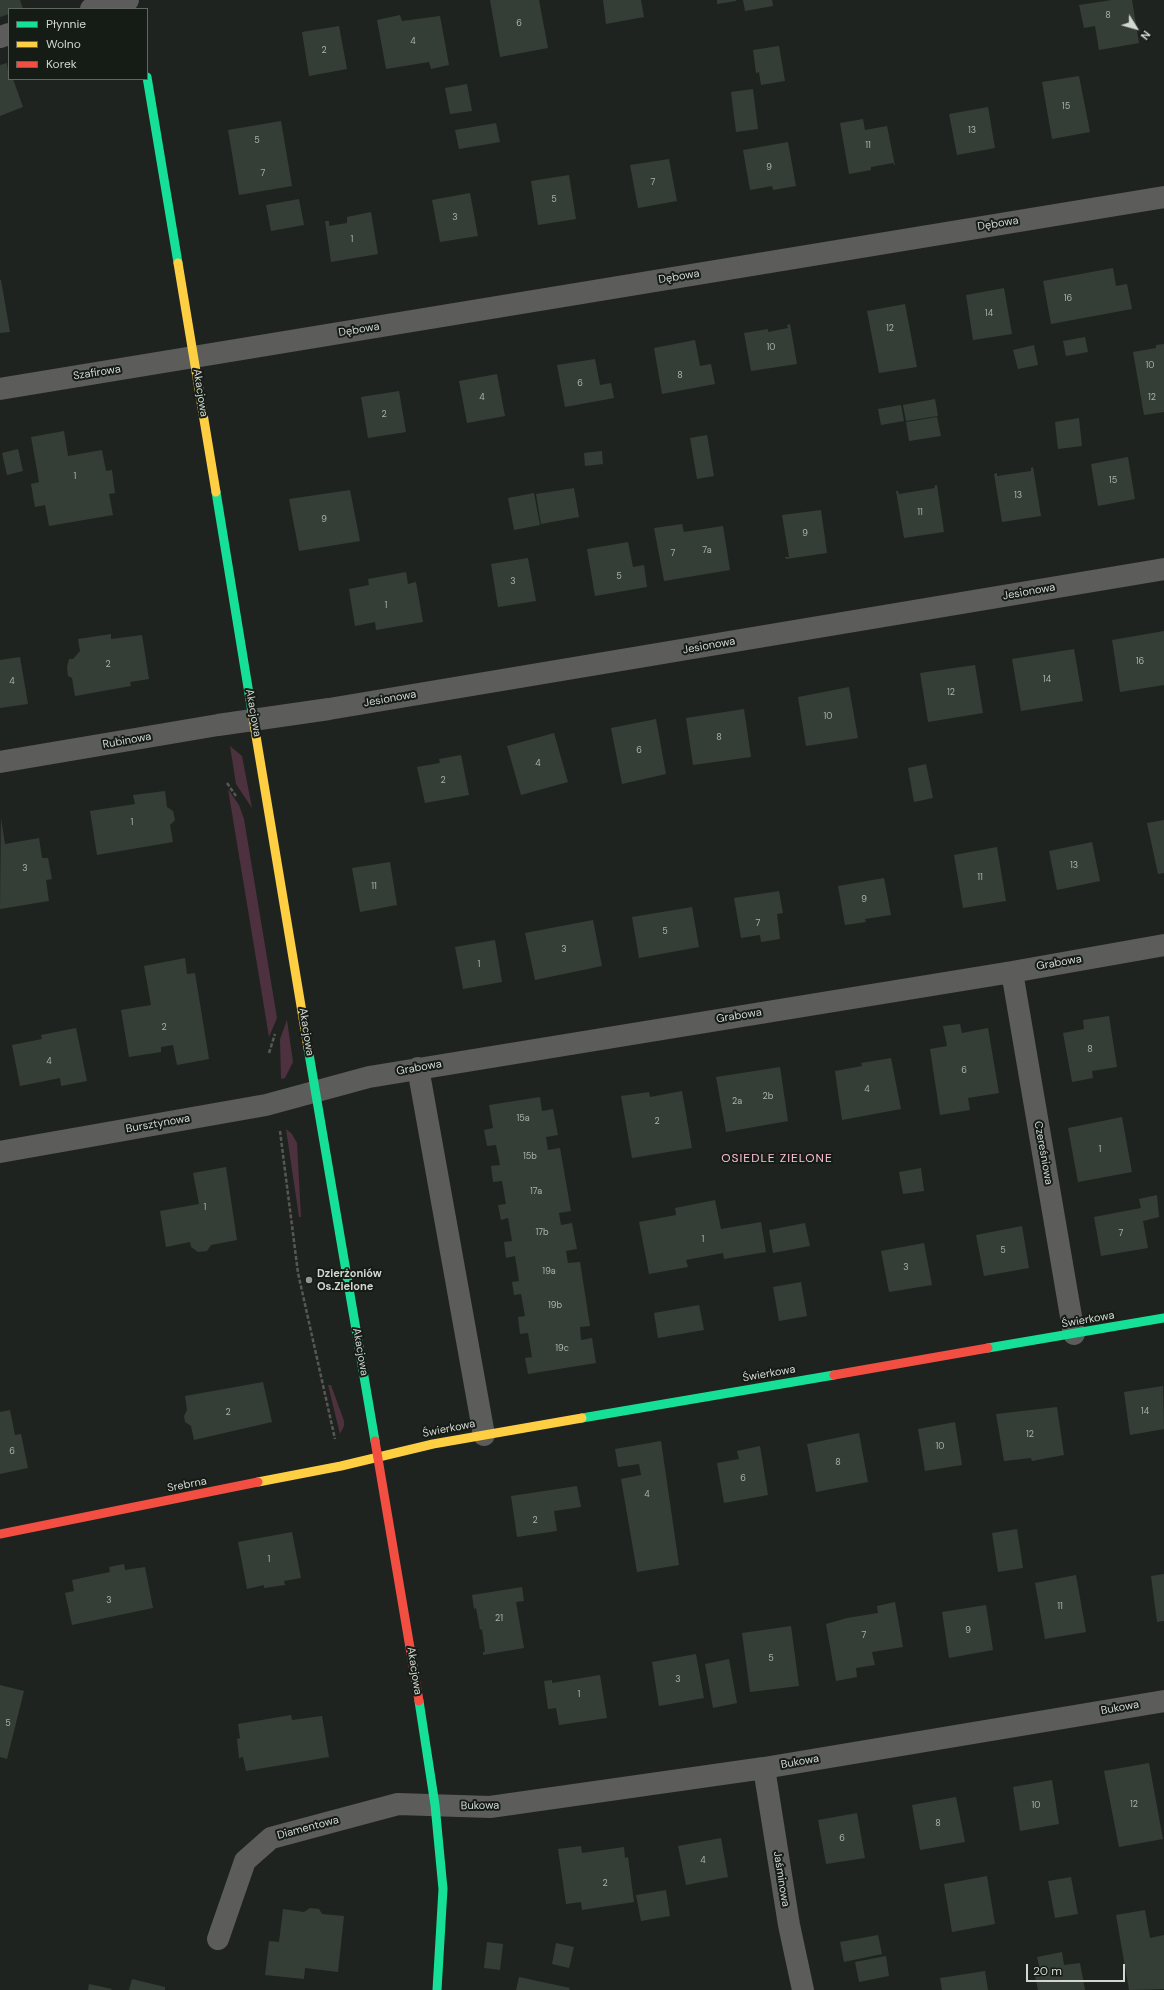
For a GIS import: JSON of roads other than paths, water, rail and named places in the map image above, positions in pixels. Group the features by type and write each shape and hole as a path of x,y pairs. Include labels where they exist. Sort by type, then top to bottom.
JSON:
{"street":[{"path":"95,8 128,0"},
{"name":"Akacjowa","path":"148,80 435,1805 443,1889 437,1990"},
{"name":"Dębowa","path":"194,357 1164,197"},
{"name":"Szafirowa","path":"0,389 194,357"},
{"name":"Jesionowa","path":"254,720 337,708 1164,569"},
{"name":"Rubinowa","path":"0,762 254,720"},
{"name":"Grabowa","path":"316,1092 369,1077 418,1068 1012,972 1164,945"},
{"name":"Czereśniowa","path":"1012,972 1074,1334"},
{"path":"418,1068 484,1435"},
{"name":"Bursztynowa","path":"0,1152 266,1104 316,1092"},
{"name":"Świerkowa","path":"378,1457 484,1435 1164,1318"},
{"name":"Srebrna","path":"0,1534 333,1468 378,1457"},
{"name":"Bukowa","path":"435,1805 490,1807 764,1768 1164,1700"},
{"name":"Jaśminowa","path":"764,1768 788,1925 803,1990"},
{"name":"Diamentowa","path":"218,1939 245,1861 271,1838 398,1804 435,1805"}],"place":[{"name":"Dzierżoniów Os.Zielone","path":"309,1280"}],"district":[{"name":"OSIEDLE ZIELONE","path":"777,1159"}]}
